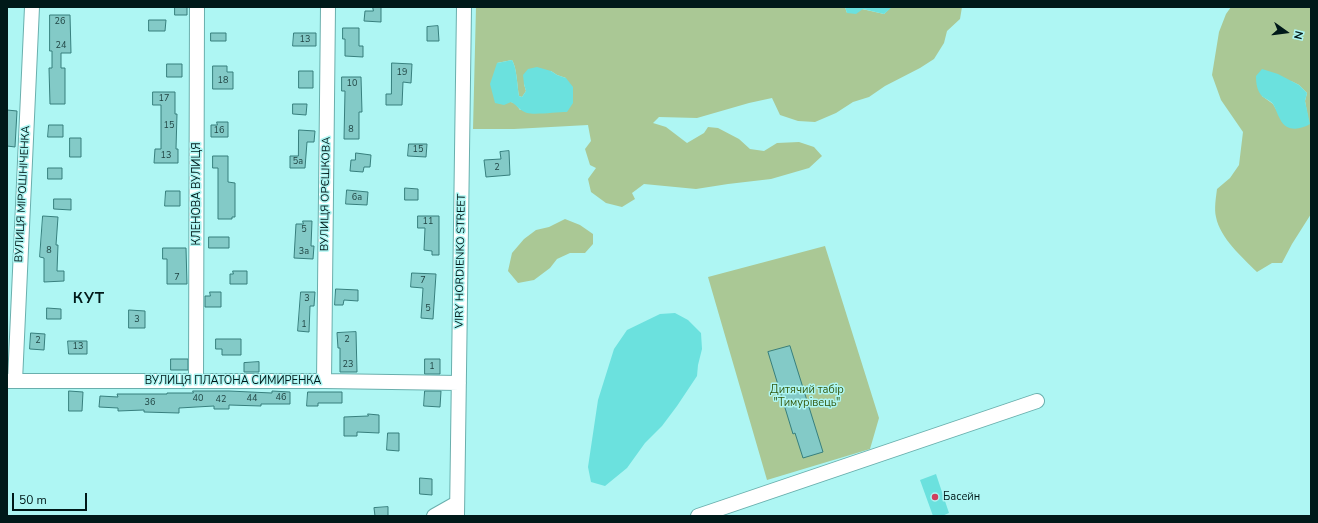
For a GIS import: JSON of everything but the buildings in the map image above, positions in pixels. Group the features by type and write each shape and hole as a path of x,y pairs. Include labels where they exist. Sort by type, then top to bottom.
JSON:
{"street":[{"name":"ВУЛИЦЯ МІРОШНІЧЕНКА","path":"11,381 32,7"},
{"name":"КЛЕНОВА ВУЛИЦЯ","path":"196,381 197,7"},
{"name":"ВУЛИЦЯ ОРЄШКОВА","path":"324,381 328,7"},
{"name":"VIRY HORDIENKO STREET","path":"457,509 464,7"},
{"name":"ВУЛИЦЯ ПЛАТОНА СИМИРЕНКА","path":"11,381 324,381 459,383"},
{"path":"698,516 1037,401"},
{"path":"434,516 457,509"}],"green space":[{"path":"476,7 845,7 847,13 862,9 884,14 890,8 889,7 962,7 960,19 947,31 944,43 934,59 885,86 869,97 853,102 836,113 815,122 798,121 780,115 772,98 697,118 659,117 653,123 666,127 687,143 704,133 708,127 718,128 739,139 750,149 764,151 777,143 799,142 814,147 822,156 809,168 771,179 696,189 644,184 632,193 635,199 622,207 606,203 591,192 588,179 596,168 590,165 585,149 591,141 588,125 514,129 473,129","holes":["512,60 514,63 519,96 522,97 526,91 524,84 551,71 566,78 520,110 516,104 511,102 497,63"]},
{"path":"1231,7 1311,7 1311,214 1282,263 1272,263 1257,272 1238,254 1227,240 1218,225 1215,214 1217,189 1230,178 1239,165 1243,132 1221,100 1212,75 1219,32 1226,14","holes":["1291,81 1299,85 1307,93 1305,101 1309,124 1277,111 1273,104 1262,96"]},
{"path":"565,219 580,225 593,234 593,244 585,253 570,253 557,259 550,268 534,280 518,283 508,271 512,253 524,239 536,230 549,227"},
{"name":"Дитячий табір \"Тимурівець\"","path":"825,246 879,418 870,449 767,480 708,277"}],"water":[{"path":"845,7 891,8 884,14 863,9 856,14 847,13"},
{"path":"512,60 516,72 519,96 522,97 526,91 523,75 528,69 537,67 551,71 566,78 573,87 573,103 567,112 531,114 522,111 511,102 504,105 495,103 490,84 497,63"},
{"path":"1262,69 1278,74 1299,85 1307,93 1305,101 1310,124 1302,128 1294,129 1289,128 1283,123 1273,104 1263,97 1258,90 1256,76"},
{"path":"675,313 688,320 701,333 702,349 697,376 662,426 645,443 627,468 605,486 591,482 588,467 598,400 614,349 627,330 660,314"},
{"name":"Басейн","path":"936,474 949,513 942,516 933,516 920,480"}],"place":[{"name":"Басейн","path":"935,497"}],"district":[{"name":"КУТ","path":"89,299"}]}
